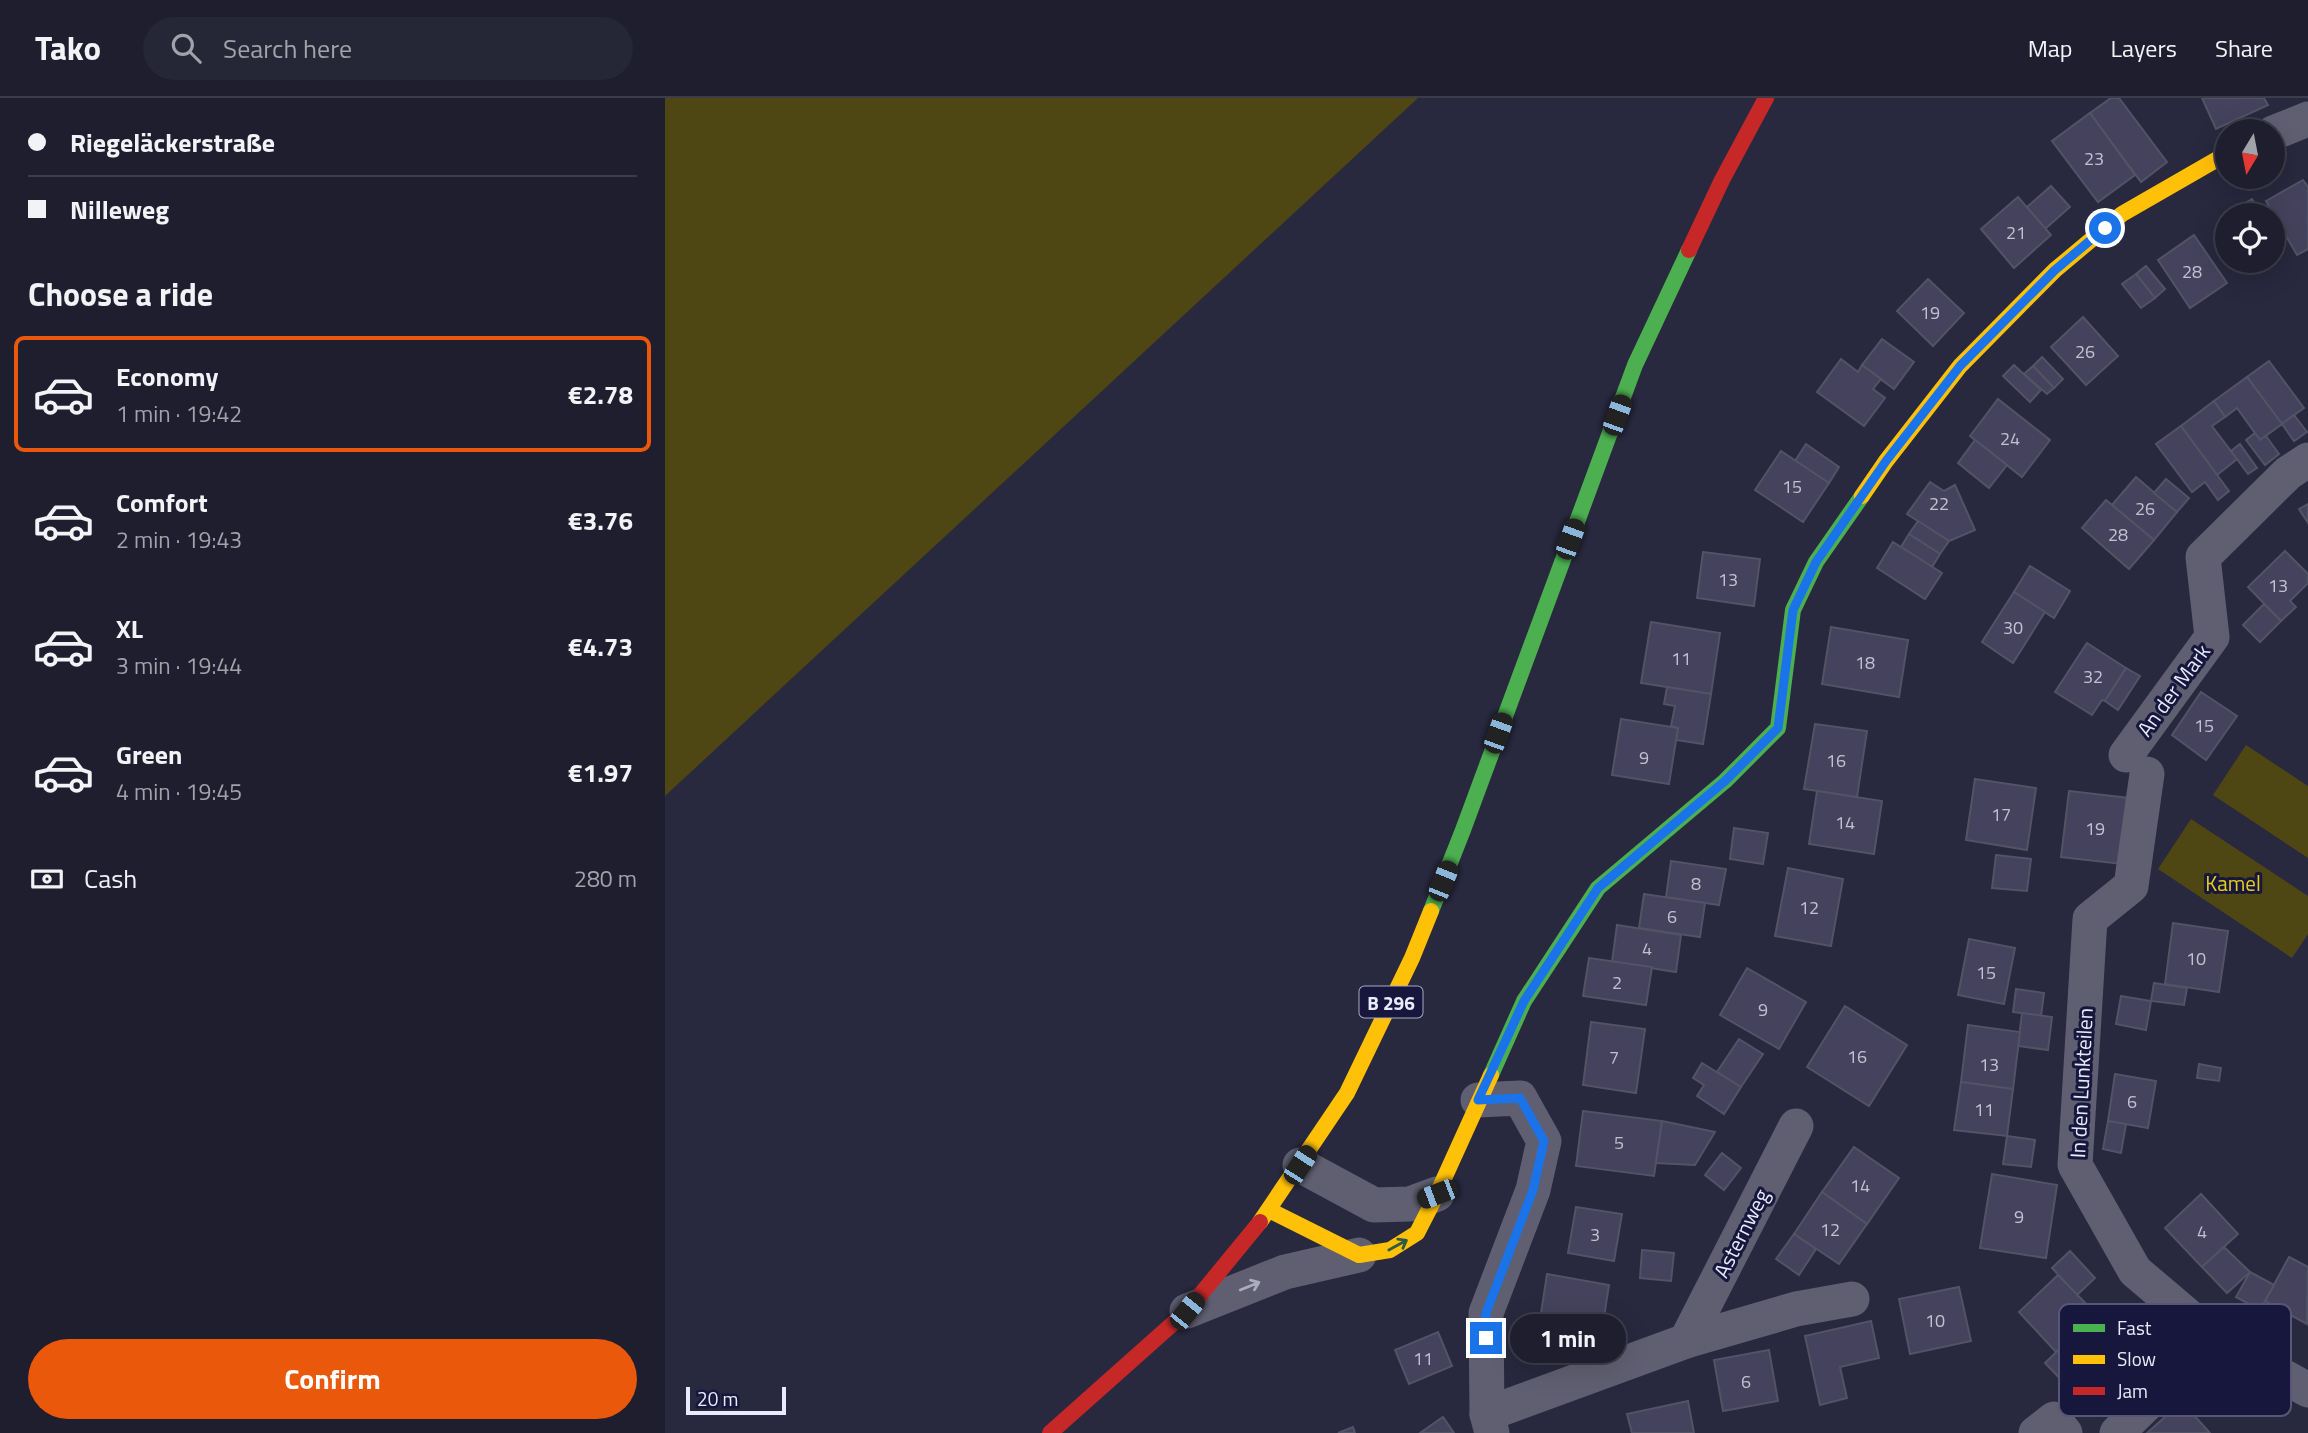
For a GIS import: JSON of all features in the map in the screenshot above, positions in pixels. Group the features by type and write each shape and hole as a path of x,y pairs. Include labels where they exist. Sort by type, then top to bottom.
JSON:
{"street":[{"name":"B 296","path":"1050,1433 1187,1311 1269,1210 1347,1093 1412,958 1463,830 1635,365 1723,180 1766,98"},
{"path":"2285,129 2308,119"},
{"path":"1187,1311 1285,1272 1390,1250 1417,1233 1524,1001 1598,888 1725,781 1778,728 1793,610 1816,562 1886,461 1952,377 2055,270 2122,214 2215,160"},
{"name":"An der Mark","path":"2137,764 2212,637 2203,557 2288,472 2308,460"},
{"name":"In den Lunkteilen","path":"2137,764 2131,886 2090,919 2075,1165 2134,1271 2173,1304"},
{"path":"1478,1100 1520,1098 1544,1141 1533,1190 1486,1313 1489,1423 1686,1340 1796,1309 1852,1299"},
{"name":"Asternweg","path":"1686,1340 1796,1126"},
{"path":"1300,1165 1374,1205 1410,1205 1437,1194"},
{"path":"1269,1210 1359,1255"},
{"name":"In den Lunkteilen","path":"2291,1381 2308,1390"},
{"path":"2117,1433 2134,1416"},
{"path":"2036,1433 2053,1419 2065,1433"}],"green space":[{"path":"665,98 1418,98 665,796"},
{"name":"Kamel","path":"2246,745 2308,786 2308,858 2213,795"},
{"name":"Kamel","path":"2191,819 2308,896 2308,934 2292,958 2158,869"}],"building":[{"path":"2111,98 2119,98 2167,162 2141,182 2090,113"},
{"path":"2202,98 2264,98 2268,105 2238,119 2215,119 2215,127"},
{"path":"2090,113 2135,175 2098,202 2052,141"},
{"path":"2303,180 2308,187 2308,249 2297,255 2285,234 2285,203 2266,201"},
{"path":"2051,186 2070,207 2045,229 2027,207"},
{"path":"2018,197 2051,235 2014,268 1981,229"},
{"path":"2194,235 2215,266 2215,273 2220,273 2227,283 2190,308 2158,260"},
{"path":"2146,266 2165,289 2155,298 2136,274"},
{"path":"2136,274 2155,298 2141,308 2122,284"},
{"path":"1928,279 1964,313 1933,346 1897,311"},
{"path":"2083,317 2118,356 2086,385 2051,347"},
{"path":"1882,339 1914,362 1894,389 1862,365"},
{"path":"2042,357 2063,379 2054,388 2033,366"},
{"path":"1841,359 1858,372 1862,365 1881,379 1873,389 1885,398 1864,426 1817,392"},
{"path":"2269,361 2304,408 2282,424 2247,377"},
{"path":"2014,365 2041,390 2030,402 2003,376"},
{"path":"2033,366 2054,388 2047,394 2024,374"},
{"path":"2247,377 2282,424 2260,440 2237,408 2225,417 2214,401"},
{"path":"1998,399 2050,440 2022,477 1970,436"},
{"path":"2214,401 2225,417 2212,426 2237,459 2217,475 2181,426"},
{"path":"2294,415 2307,432 2294,441 2282,424"},
{"path":"2181,426 2229,491 2218,500 2205,482 2192,492 2156,444"},
{"path":"2255,433 2260,440 2266,436 2279,454 2265,465 2246,440"},
{"path":"1975,440 2007,465 1989,488 1958,463"},
{"path":"1806,444 1839,467 1829,483 1795,461"},
{"path":"2240,444 2257,468 2248,474 2231,451"},
{"path":"1781,451 1829,483 1803,522 1755,490"},
{"path":"2136,477 2177,512 2154,540 2112,505"},
{"path":"2166,479 2189,498 2177,512 2154,493"},
{"path":"1930,482 1944,491 1955,485 1975,530 1949,541 1907,514"},
{"path":"2106,500 2154,540 2129,569 2082,528"},
{"path":"2308,504 2308,523 2299,509"},
{"path":"1918,521 1949,541 1940,554 1909,534"},
{"path":"1909,534 1940,554 1932,567 1901,547"},
{"path":"1893,542 1942,573 1925,599 1877,568"},
{"path":"2285,551 2308,574 2308,583 2290,601 2296,607 2281,621 2248,587"},
{"path":"1703,552 1760,559 1754,606 1697,598"},
{"path":"2030,566 2070,591 2054,618 2014,592"},
{"path":"2014,592 2045,612 2013,663 1982,642"},
{"path":"2264,604 2281,621 2260,642 2243,625"},
{"path":"1651,622 1720,633 1711,694 1641,683"},
{"path":"1831,627 1908,640 1899,697 1822,684"},
{"path":"2087,643 2126,668 2105,701 2102,700 2092,715 2055,692"},
{"path":"2126,668 2140,676 2118,710 2105,701"},
{"path":"1667,687 1711,694 1703,744 1676,740 1678,728 1671,726 1675,706 1664,704"},
{"path":"2201,692 2237,716 2206,760 2172,735"},
{"path":"1621,719 1678,728 1669,784 1612,775"},
{"path":"1815,724 1867,731 1857,797 1804,789"},
{"path":"1975,779 2036,788 2027,850 1966,840"},
{"path":"1817,791 1882,801 1874,854 1809,844"},
{"path":"2069,791 2129,798 2122,864 2061,857"},
{"path":"1734,828 1768,833 1763,864 1730,859"},
{"path":"1996,855 2031,859 2027,891 1992,888"},
{"path":"1671,861 1726,869 1719,905 1666,897"},
{"path":"1788,868 1843,879 1831,946 1775,936"},
{"path":"1644,894 1705,903 1700,937 1639,928"},
{"path":"2173,923 2228,931 2219,992 2165,984"},
{"path":"1617,925 1681,935 1676,972 1612,962"},
{"path":"1969,939 2015,948 2004,1004 1958,995"},
{"path":"1589,958 1652,967 1646,1005 1583,996"},
{"path":"1747,968 1806,1002 1779,1049 1720,1015"},
{"path":"2154,983 2187,988 2184,1005 2151,1001"},
{"path":"2016,989 2044,993 2041,1016 2013,1012"},
{"path":"2121,996 2151,1001 2146,1030 2116,1024"},
{"path":"1845,1006 1907,1045 1869,1106 1807,1067"},
{"path":"2022,1013 2052,1017 2048,1050 2018,1046"},
{"path":"1591,1022 1645,1029 1636,1093 1583,1085"},
{"path":"1968,1025 2020,1032 2013,1089 1961,1082"},
{"path":"1739,1039 1763,1054 1741,1087 1717,1072"},
{"path":"1702,1063 1741,1087 1724,1114 1697,1096 1704,1085 1693,1078"},
{"path":"2199,1064 2221,1068 2219,1081 2197,1078"},
{"path":"2115,1074 2156,1081 2148,1128 2108,1121"},
{"path":"1961,1082 2013,1089 2007,1136 1954,1130"},
{"path":"1583,1111 1662,1121 1654,1176 1576,1166"},
{"path":"1662,1121 1715,1132 1695,1165 1656,1163"},
{"path":"2108,1121 2126,1124 2121,1153 2103,1149"},
{"path":"2007,1136 2035,1140 2031,1167 2003,1164"},
{"path":"1854,1147 1899,1178 1867,1224 1822,1192"},
{"path":"1722,1153 1741,1168 1724,1190 1705,1175"},
{"path":"1992,1174 2057,1185 2046,1258 1980,1248"},
{"path":"1822,1192 1867,1224 1839,1264 1794,1234"},
{"path":"2201,1194 2238,1234 2202,1267 2165,1228"},
{"path":"1576,1207 1622,1214 1614,1261 1568,1253"},
{"path":"1794,1234 1816,1249 1799,1275 1776,1259"},
{"path":"2224,1247 2250,1272 2227,1293 2202,1267"},
{"path":"1642,1250 1674,1253 1671,1281 1640,1278"},
{"path":"2070,1251 2095,1278 2077,1295 2052,1268"},
{"path":"2289,1257 2308,1267 2307,1324 2291,1315 2291,1304 2270,1304 2265,1301"},
{"path":"2250,1272 2274,1285 2263,1304 2249,1304 2236,1297"},
{"path":"1547,1274 1609,1285 1600,1343 1538,1333"},
{"path":"2058,1275 2086,1304 2059,1304 2059,1349 2056,1352 2019,1312"},
{"path":"1959,1287 1971,1341 1910,1354 1899,1299"},
{"path":"1871,1321 1879,1358 1840,1367 1847,1398 1820,1405 1805,1336"},
{"path":"1438,1332 1452,1366 1409,1384 1395,1350"},
{"path":"2059,1349 2059,1378 2045,1363"},
{"path":"1769,1350 1778,1401 1723,1411 1714,1360"},
{"path":"1688,1401 1694,1433 1632,1433 1627,1414"},
{"path":"2166,1416 2195,1416 2210,1433 2147,1433"},
{"path":"1443,1417 1454,1433 1420,1433"},
{"path":"1353,1427 1355,1433 1338,1433"}],"traffic: fast":[{"path":"1431,911 1635,365 1689,250"},
{"path":"1491,1075 1524,1001 1598,888 1725,781 1778,728 1793,610 1816,562 1862,496"}],"traffic: slow":[{"path":"1862,496 1960,366 2055,270 2122,214 2215,160"},
{"path":"1260,1222 1347,1093 1412,958 1431,911"},
{"path":"1269,1210 1359,1255 1390,1250 1417,1233 1491,1075"}],"traffic: jam":[{"path":"1689,250 1722,180 1766,98"},
{"path":"1050,1433 1187,1311 1260,1222"}],"route":[{"path":"1486,1338 1486,1313 1533,1190 1544,1141 1520,1098 1478,1100 1524,1001 1598,888 1725,781 1778,728 1793,610 1816,562 1886,461 1960,366 2055,270 2105,228"}]}
